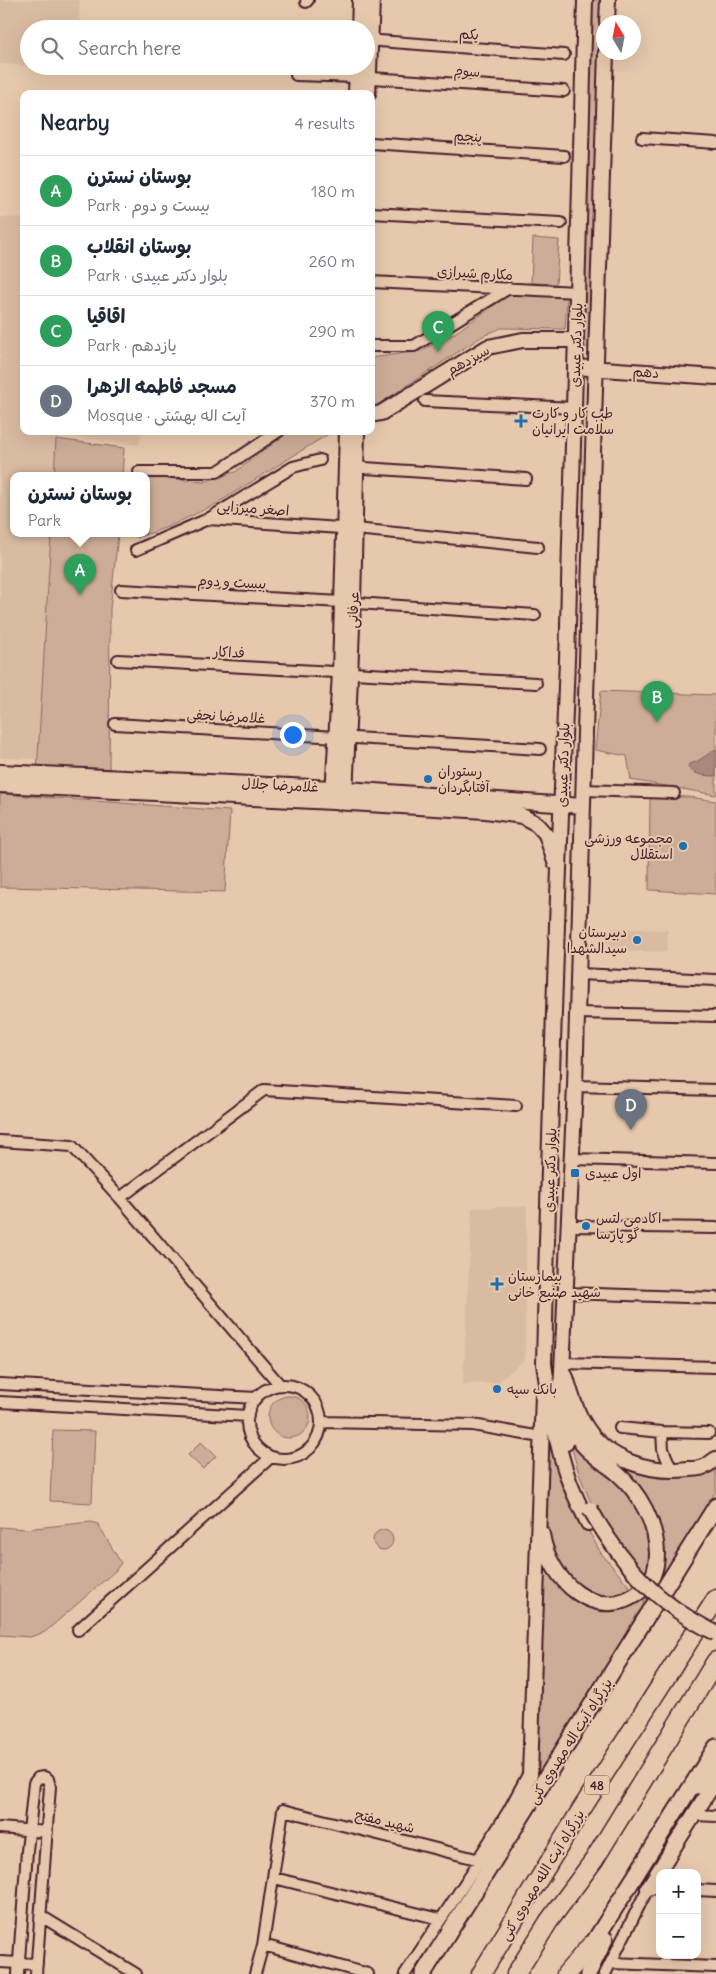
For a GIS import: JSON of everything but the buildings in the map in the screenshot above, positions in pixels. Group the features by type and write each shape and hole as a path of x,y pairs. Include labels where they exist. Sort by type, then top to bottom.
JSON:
{"highway":[{"name":"بزرگراه آیت الله مهدوی کنی","path":"481,1974 581,1810 716,1599"},
{"path":"516,1974 549,1921 594,1860 716,1661"},
{"path":"566,1974 591,1945"}],"main road":[{"path":"359,20 360,0"},
{"path":"370,20 372,0"},
{"name":"بلوار دکتر عبیدی","path":"585,0 566,684 544,1364 562,1458 576,1497 589,1516"},
{"path":"607,15 608,0"},
{"name":"بلوار دکتر عبیدی","path":"589,1516 569,1456 564,1434 562,1393 575,1086 606,60"},
{"path":"357,90 361,75"},
{"path":"361,75 367,90"},
{"name":"سیزدهم","path":"375,415 381,413 488,346 522,340 576,340"},
{"name":"دهم","path":"575,367 716,377"},
{"name":"عرفانی","path":"339,795 350,528 351,467 347,435"},
{"name":"عرفانی","path":"351,467 356,435"},
{"name":"غلامرضا جلال","path":"0,772 339,795 522,816 537,824 546,834 560,879"},
{"name":"غلامرضا جلال","path":"0,785 339,795 583,806"},
{"path":"480,1860 523,1790 530,1774 544,1364"},
{"path":"563,1367 579,1416 596,1440 632,1464 654,1470 672,1471 703,1468 716,1459"},
{"path":"538,1508 548,1560 558,1576 570,1588 587,1599 604,1603 624,1602 644,1589 650,1582 657,1565 657,1549 653,1528 644,1506 632,1489 583,1445 572,1426 562,1393"},
{"name":"بزرگراه آیت اله مهدوی کنی","path":"423,1974 497,1859 716,1506"},
{"path":"589,1516 637,1577 670,1606 716,1633"},
{"path":"589,1516 604,1547 634,1584 691,1629 716,1642"},
{"path":"573,1974 716,1747"},
{"path":"681,1802 716,1769"},
{"path":"654,1888 694,1815 716,1780"},
{"path":"497,1832 525,1814"},
{"path":"497,1832 497,1859"},
{"path":"588,1974 605,1940 623,1895"}],"street":[{"name":"یکم","path":"375,40 564,55"},
{"name":"سوم","path":"373,75 564,91"},
{"path":"642,138 716,143"},
{"name":"پنجم","path":"375,144 564,156"},
{"path":"375,213 561,223"},
{"name":"مکارم شیرازی","path":"375,282 577,292"},
{"path":"375,346 414,346 509,288"},
{"path":"425,401 574,408"},
{"path":"139,472 217,472 273,435"},
{"path":"208,519 293,467 320,460"},
{"path":"351,467 526,479"},
{"name":"اصغر میرزایی","path":"136,550 208,519 350,528 538,547"},
{"name":"بیست و دوم","path":"120,590 348,602 535,615"},
{"name":"فداکار","path":"118,660 536,683"},
{"name":"غلامرضا نجفی","path":"114,724 540,749"},
{"path":"584,790 674,793"},
{"path":"578,974 716,980"},
{"path":"577,1013 716,1016"},
{"path":"575,1086 716,1090"},
{"path":"120,1198 264,1090 516,1106"},
{"path":"0,1141 72,1146 120,1198 280,1385"},
{"path":"572,1158 716,1163"},
{"path":"569,1226 716,1228"},
{"path":"566,1293 716,1298"},
{"path":"563,1367 716,1367"},
{"path":"0,1384 256,1398"},
{"path":"280,1385 298,1388 314,1399 320,1410 322,1422 320,1434 314,1444 295,1458 283,1459 272,1457 260,1450 252,1440 248,1428 248,1416 256,1398 268,1389 280,1385"},
{"path":"0,1402 248,1416"},
{"path":"322,1422 473,1425 541,1437"},
{"path":"620,1428 662,1432 709,1433"},
{"path":"662,1432 663,1449 672,1471"},
{"path":"654,1470 663,1449"},
{"path":"78,1630 272,1457"},
{"path":"0,1962 18,1969 37,1969 50,1784 48,1779 44,1777 38,1778 34,1783 18,1969"},
{"name":"شهید مفتح","path":"274,1878 283,1810 480,1860"},
{"path":"694,1815 716,1816"},
{"path":"0,1828 47,1832"},
{"path":"405,1974 480,1860"},
{"path":"255,1974 263,1945 274,1878 440,1919"},
{"path":"605,1974 654,1888"},
{"path":"701,1890 716,1891"},
{"path":"41,1916 136,1974"},
{"path":"263,1945 368,1974"},
{"path":"611,1963 716,1967"}],"shaded area":[{"path":"0,0 80,0 79,20 20,20 20,65 0,64"},
{"path":"589,0 603,0 603,15 596,15 596,60 601,60 594,343 590,348 582,346"},
{"path":"0,217 20,218 20,435 56,435 54,472 10,472 10,537 51,537 38,759 0,758"},
{"path":"533,238 559,240 556,284 531,283"},
{"path":"510,294 567,296 565,329 501,328 481,337 375,406 375,357 420,351 455,333"},
{"path":"56,435 141,435 139,445"},
{"path":"285,435 327,435 216,504 150,533 150,478 159,477 203,482 235,472"},
{"path":"56,439 124,448 122,472 54,472"},
{"path":"51,537 118,537 110,609 109,777 37,773"},
{"path":"601,691 716,695 716,795 631,780 627,756 595,750"},
{"path":"716,749 716,776 697,774 688,768 689,764 696,762"},
{"path":"0,794 230,811 225,892 0,887"},
{"name":"مجموعه ورزشی استقلال","path":"650,797 688,797 716,801 716,894 649,890"},
{"name":"دبیرستان سیدالشهدا","path":"607,928 668,930 667,952 607,951"},
{"name":"بیمارستان شهید صنیع خانی","path":"527,1206 525,1359 497,1383 463,1384 472,1208"},
{"path":"289,1396 304,1402 310,1417 304,1432 289,1438 274,1432 268,1417 274,1402"},
{"path":"549,1416 572,1502 601,1553 633,1591 615,1598 595,1595 567,1578 547,1537"},
{"path":"53,1430 95,1431 92,1503 50,1501"},
{"path":"570,1441 578,1445 624,1486 646,1524 652,1558 645,1578 634,1567 592,1505 579,1474"},
{"path":"201,1442 216,1456 203,1469 188,1455"},
{"path":"608,1456 708,1472 716,1470 716,1491 657,1588 653,1585 661,1538 602,1457"},
{"path":"91,1522 98,1524 121,1563 115,1571 45,1632 30,1637 0,1635 0,1527 25,1529"},
{"path":"379,1530 387,1530 393,1536 393,1544 387,1550 379,1550 373,1544 373,1536"},
{"path":"544,1563 562,1588 586,1604 612,1609 627,1606 642,1599 648,1604 530,1792 538,1765"}],"place":[{"name":"اقاقیا","path":"438,352"},
{"name":"طب کار و کارت سلامت ایرانیان","path":"521,421"},
{"name":"بوستان نسترن","path":"80,595"},
{"name":"بوستان انقلاب","path":"657,722"},
{"name":"رستوران آفتابگردان","path":"428,779"},
{"name":"مجموعه ورزشی استقلال","path":"683,846"},
{"name":"دبیرستان سیدالشهدا","path":"637,940"},
{"name":"مسجد فاطمه الزهرا","path":"631,1130"},
{"name":"اول عبیدی","path":"575,1173"},
{"name":"اکادمی لتس گو پارسا","path":"586,1226"},
{"name":"بیمارستان شهید صنیع خانی","path":"497,1284"},
{"name":"بانک سپه","path":"497,1389"}]}
